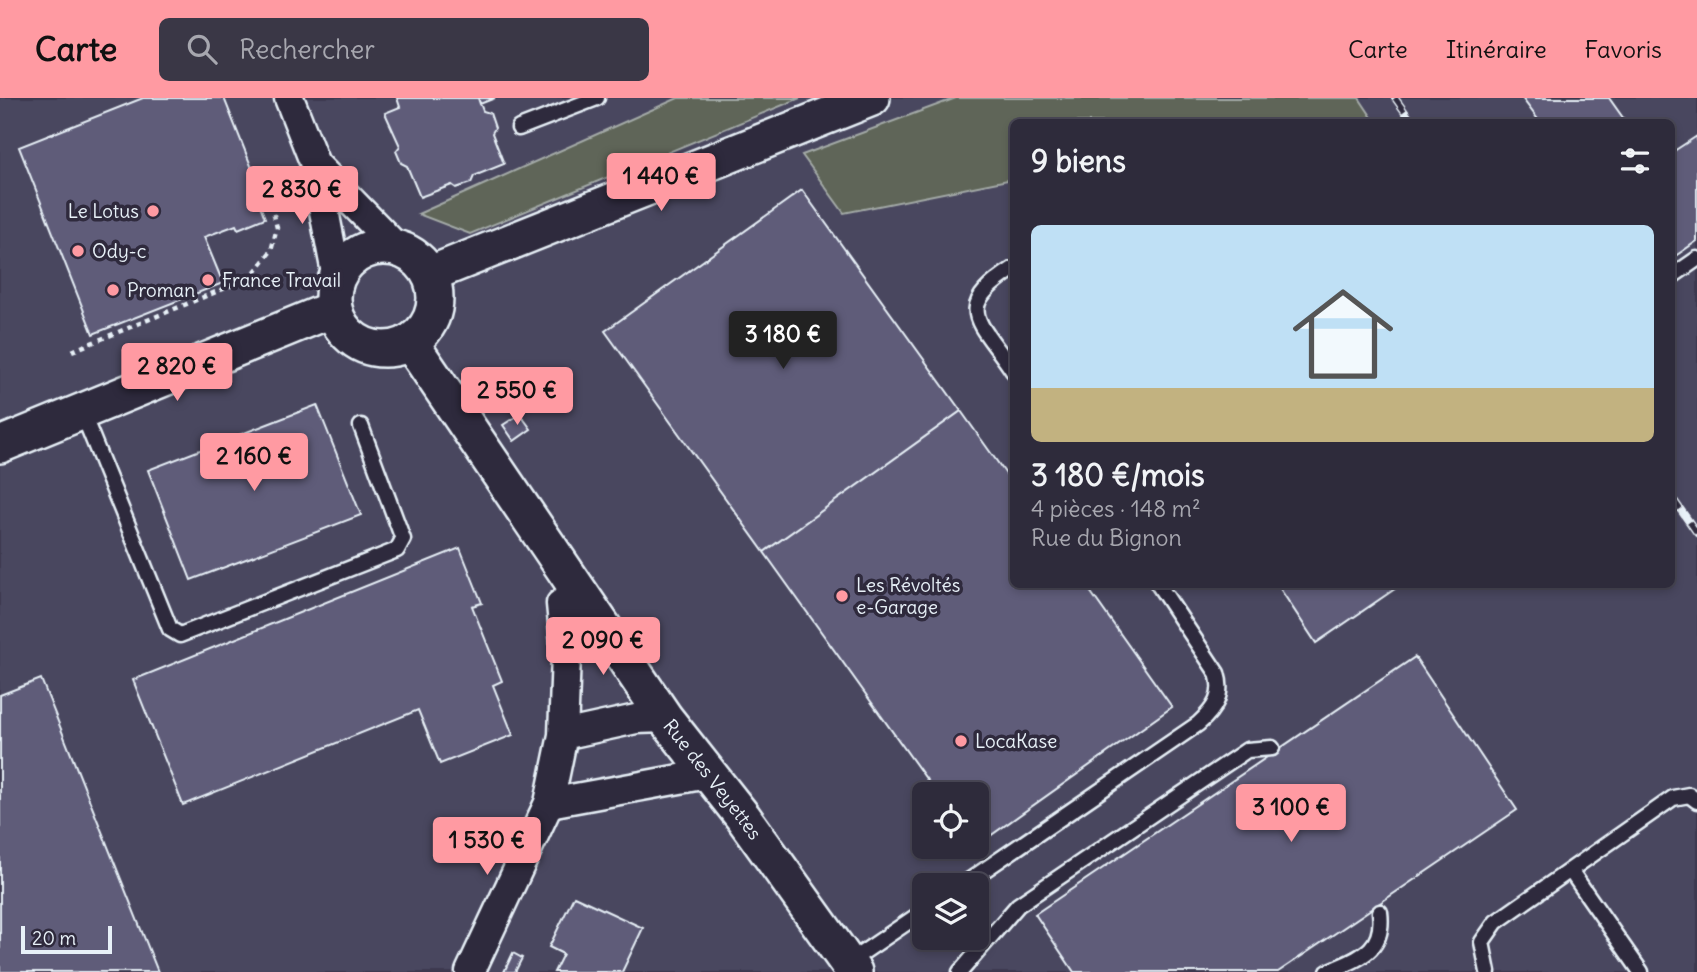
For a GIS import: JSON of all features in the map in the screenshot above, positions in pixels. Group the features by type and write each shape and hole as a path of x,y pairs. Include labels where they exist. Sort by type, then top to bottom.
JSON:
{"street":[{"path":"0,445 82,412 335,294 350,261 369,249 398,249 411,254 430,274 435,289 431,320 410,342 379,350 364,346 345,331 335,294 318,175 289,98"},
{"path":"430,274 872,98"},
{"path":"318,175 398,249"},
{"name":"Rue des Veyettes","path":"410,342 578,593 666,718 743,817 851,968"},
{"path":"470,972 549,803 563,735 566,655 561,604 578,593"},
{"path":"563,735 636,719 666,718"},
{"path":"549,803 707,774"}],"lane":[{"path":"519,128 597,98"},
{"path":"1675,274 1697,259"},
{"path":"1010,271 979,295 975,307 978,318 1010,366"},
{"path":"82,412 170,629 180,635 397,550 403,539 361,426"},
{"path":"980,873 1198,724 1215,706 1220,684 1217,673 1161,588"},
{"path":"960,972 1018,905 1247,750 1272,748"},
{"path":"1488,972 1482,942 1496,922 1673,798 1689,795 1697,801"},
{"path":"1570,870 1640,972"},
{"path":"1328,972 1363,956 1378,942 1382,929 1380,912"},
{"path":"851,968 912,920"}],"path":[{"path":"72,351 250,278 271,251 277,228 272,206 318,175"}],"shaded area":[{"path":"0,98 1697,98 1697,972 0,972"}],"green space":[{"path":"678,98 800,98 470,234 418,214"},
{"path":"956,98 1359,98 1373,119 1010,119 1010,180 844,213 802,155"}],"building":[{"name":"Le Lotus","path":"143,98 224,98 265,201 259,203 265,218 238,229 236,225 204,237 223,283 93,334 19,147"},
{"path":"397,98 478,98 483,111 490,113 495,128 492,133 504,164 474,176 471,183 456,188 452,185 420,197 407,166 401,163 396,151 400,146 385,113 400,107"},
{"path":"478,98 495,98 480,104"},
{"path":"1522,98 1609,98 1624,119 1538,119"},
{"path":"1697,136 1697,241 1675,256 1675,150"},
{"path":"802,190 961,411 764,552 605,331"},
{"path":"317,405 361,515 191,580 148,470"},
{"path":"961,411 1010,480 1010,588 1088,588 1172,707 989,837 989,782 928,782 764,552"},
{"path":"520,414 531,429 514,441 503,425"},
{"path":"460,548 482,603 472,606 502,681 493,685 513,735 440,764 418,710 183,805 133,680"},
{"path":"1280,588 1396,588 1316,643"},
{"path":"1415,657 1517,810 1278,972 1074,972 1035,914"},
{"path":"41,679 158,972 0,972 0,695"},
{"path":"574,896 643,928 622,972 554,972 563,954 549,947"},
{"path":"513,953 522,958 515,972 504,972"}],"railway":[{"path":"1395,98 1410,119"},
{"path":"1675,502 1697,533"}],"place":[{"name":"Le Lotus","path":"153,211"},
{"name":"Ody-c","path":"78,251"},
{"name":"France Travail","path":"208,280"},
{"name":"Proman","path":"113,290"},
{"name":"Les Révoltés e-Garage","path":"842,596"},
{"name":"LocaKase","path":"961,741"}]}
